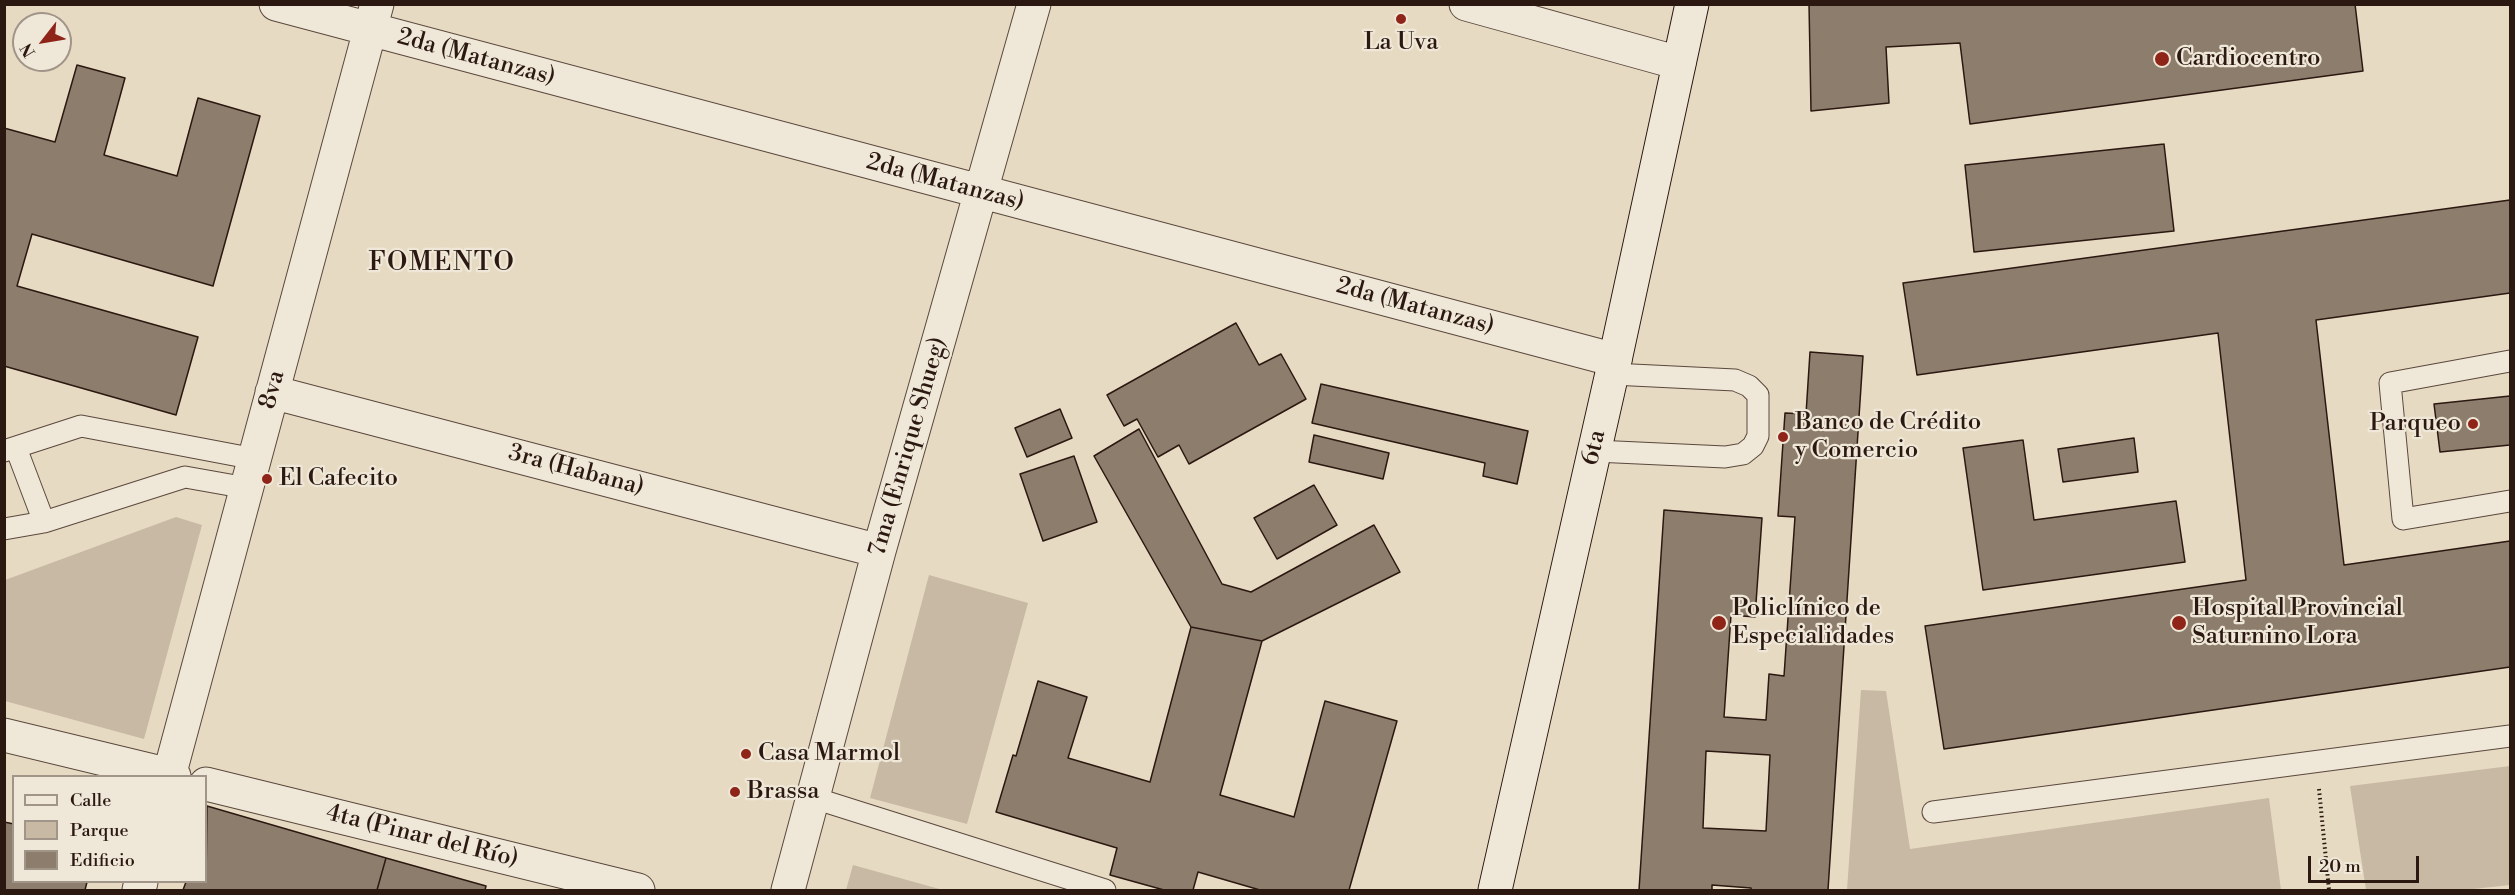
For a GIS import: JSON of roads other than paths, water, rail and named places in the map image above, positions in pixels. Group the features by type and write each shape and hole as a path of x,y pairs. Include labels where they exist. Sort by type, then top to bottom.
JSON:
{"street":[{"name":"2da (Matanzas)","path":"276,4 374,17 982,192 1613,367"},
{"name":"7ma (Enrique Shueg)","path":"788,891 879,551 1034,4"},
{"path":"1466,4 1679,63"},
{"name":"6ta","path":"1495,891 1692,4"},
{"name":"8va","path":"171,775 374,17"},
{"name":"3ra (Habana)","path":"272,392 879,551"},
{"path":"4,735 167,775"},
{"name":"4ta (Pinar del Río)","path":"207,784 638,891"}],"lane":[{"path":"2511,361 2390,383 2403,519 2511,501"},
{"path":"1594,451 1725,457 1743,454 1753,446 1758,436 1758,395 1749,386 1735,380 1613,367"},
{"path":"44,522 10,449 81,426 251,473"},
{"path":"4,529 44,522 185,477 251,473"},
{"path":"1933,812 2511,736"},
{"path":"814,798 1105,891"}],"place":[{"name":"La Uva","path":"1401,19"},
{"name":"Cardiocentro","path":"2162,59"},
{"name":"Parqueo","path":"2473,424"},
{"name":"Banco de Crédito y Comercio","path":"1783,437"},
{"name":"El Cafecito","path":"267,479"},
{"name":"Policlínico de Especialidades","path":"1719,623"},
{"name":"Hospital Provincial Saturnino Lora","path":"2179,623"},
{"name":"Casa Marmol","path":"746,754"},
{"name":"Brassa","path":"735,792"}],"district":[{"name":"FOMENTO","path":"442,264"}]}
